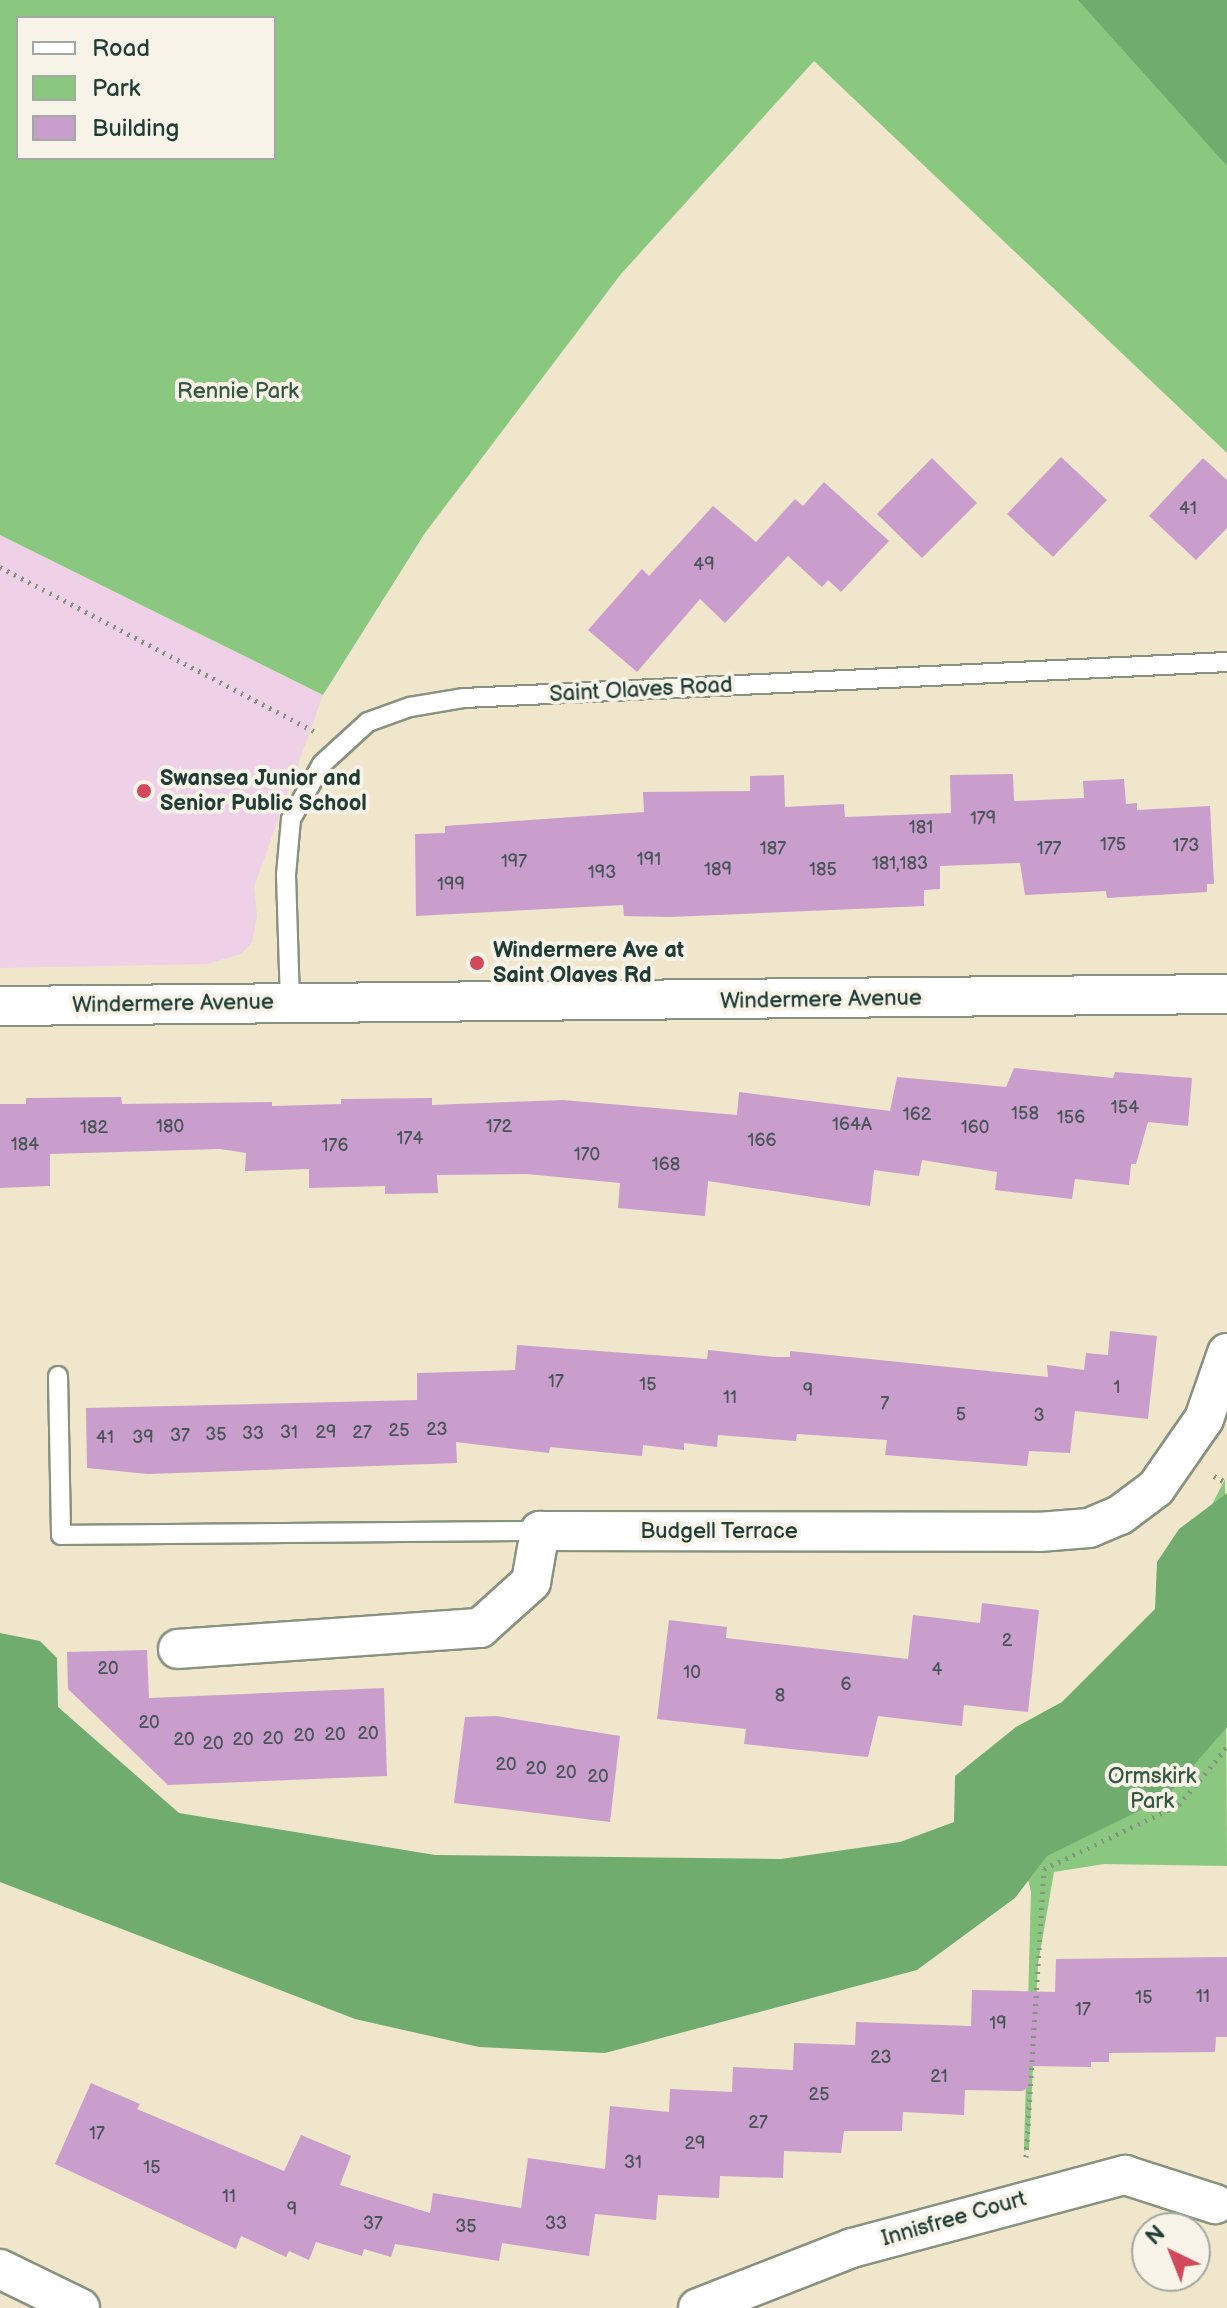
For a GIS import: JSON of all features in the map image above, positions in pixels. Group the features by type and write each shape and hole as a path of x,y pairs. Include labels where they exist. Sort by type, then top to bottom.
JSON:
{"street":[{"name":"Windermere Avenue","path":"0,1006 290,1002 1221,1000"},
{"name":"Budgell Terrace","path":"540,1531 1039,1532 1089,1528 1120,1515 1156,1488 1204,1419 1227,1353"},
{"path":"178,1649 480,1628 531,1582 540,1531"},
{"name":"Innisfree Court","path":"698,2308 852,2248 1125,2175 1215,2204"},
{"path":"0,2269 80,2308"}],"lane":[{"name":"Saint Olaves Road","path":"290,1002 286,875 291,819 309,782 340,744 368,722 410,707 464,698 1227,662"},
{"path":"58,1376 61,1535 540,1531"}],"path":[{"path":"0,567 340,744"},
{"path":"1026,2157 1044,1869 1179,1805 1227,1747"}],"shaded area":[{"name":"Swansea Junior and Senior Public School","path":"0,535 323,695 254,887 257,917 252,942 241,954 207,964 0,968"}],"green space":[{"name":"Rennie Park","path":"0,0 1227,0 1227,453 814,61 621,274 425,533 323,695 0,535"},
{"path":"1078,0 1227,0 1227,166"},
{"name":"Ormskirk Park","path":"1225,1479 1227,1866 1104,1864 1054,1872 1038,1964 1029,2149 1024,2151 1031,1892 1026,1871"},
{"path":"1227,1493 1227,1727 1165,1798 1047,1856 1015,1898 917,1970 605,2053 479,2047 355,2019 0,1882 0,1633 40,1641 57,1658 58,1707 179,1813 435,1855 781,1859 900,1842 954,1822 955,1776 1016,1727 1062,1702 1155,1609 1157,1562 1179,1529"}],"building":[{"path":"1061,457 1107,500 1053,557 1007,514"},
{"path":"932,458 977,503 922,558 877,514"},
{"path":"1203,458 1227,480 1227,528 1196,560 1149,516"},
{"path":"824,482 889,541 841,592 828,580 822,587 788,556 725,623 700,599 637,672 588,630 642,569 649,576 713,506 756,542 795,499 803,506"},
{"path":"1013,774 1014,801 1084,798 1083,781 1124,779 1126,804 1137,803 1137,810 1210,806 1214,884 1207,884 1207,892 1107,898 1106,891 1025,895 1020,863 940,866 940,889 924,890 924,906 670,917 624,916 623,905 416,916 415,834 445,833 445,826 644,812 643,792 750,791 750,776 784,775 785,807 844,804 845,817 951,813 950,775"},
{"path":"1014,1068 1113,1078 1115,1072 1192,1078 1188,1126 1148,1122 1136,1164 1131,1164 1129,1185 1075,1179 1072,1199 995,1190 997,1172 922,1160 919,1176 874,1170 870,1206 708,1181 705,1216 618,1208 620,1183 527,1174 437,1175 438,1193 385,1194 385,1186 309,1188 309,1169 245,1171 246,1153 220,1149 50,1154 50,1186 0,1188 0,1104 26,1104 26,1098 121,1097 122,1104 272,1102 272,1106 341,1104 341,1099 432,1098 432,1105 563,1100 737,1115 739,1092 890,1111 897,1077 1006,1087"},
{"path":"1110,1331 1157,1336 1148,1419 1075,1411 1070,1453 1029,1451 1027,1466 885,1455 887,1440 797,1434 796,1441 718,1435 717,1447 684,1443 684,1450 643,1445 642,1456 550,1447 549,1453 456,1442 457,1463 148,1474 87,1468 86,1408 417,1400 417,1373 515,1370 517,1345 707,1359 708,1350 774,1357 790,1357 790,1351 1048,1377 1047,1365 1084,1370 1086,1353 1108,1355"},
{"path":"982,1603 1039,1610 1028,1712 964,1705 962,1726 878,1716 868,1757 744,1744 746,1729 657,1719 669,1620 727,1627 726,1638 908,1659 913,1615 980,1623"},
{"path":"147,1650 149,1698 384,1688 387,1776 168,1785 68,1689 67,1652"},
{"path":"496,1716 620,1736 610,1822 454,1803 465,1717"},
{"path":"1227,1957 1227,2037 1216,2037 1215,2052 1109,2053 1109,2062 1091,2062 1091,2067 1029,2066 1029,2086 1023,2091 965,2090 964,2115 903,2112 902,2131 844,2131 841,2153 784,2151 783,2178 720,2176 719,2198 658,2195 656,2220 595,2214 589,2256 502,2243 499,2261 395,2244 391,2257 364,2249 362,2256 316,2242 309,2260 289,2251 286,2257 241,2236 236,2249 55,2164 91,2083 140,2104 137,2109 284,2171 301,2135 351,2156 340,2185 430,2213 433,2193 521,2208 528,2158 605,2169 610,2106 669,2112 670,2089 732,2092 733,2067 793,2070 794,2043 855,2045 856,2022 971,2026 972,1990 1055,1992 1056,1959"}],"place":[{"name":"Swansea Junior and Senior Public School","path":"144,791"},
{"name":"Windermere Ave at Saint Olaves Rd","path":"477,963"}]}
